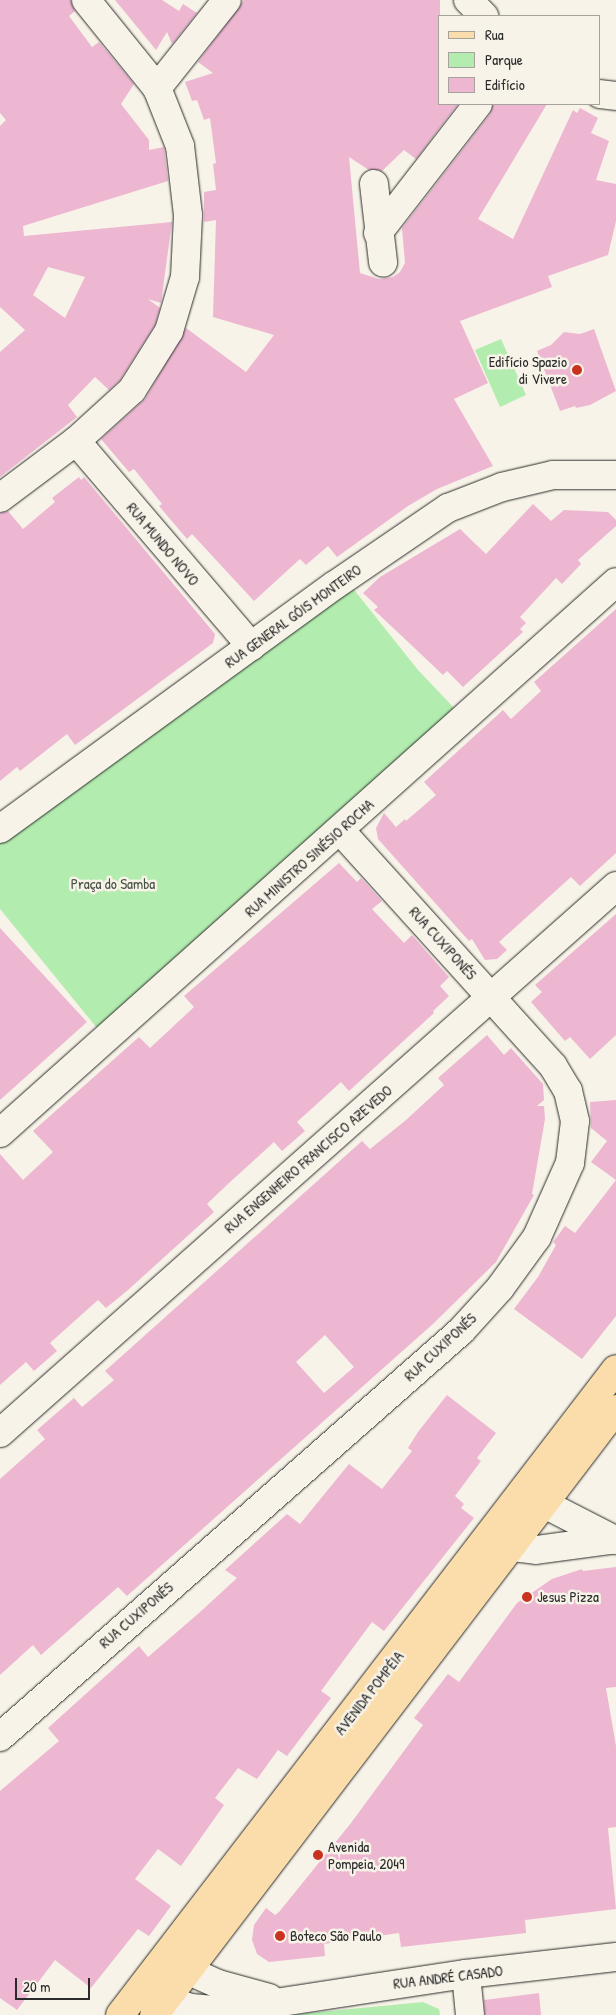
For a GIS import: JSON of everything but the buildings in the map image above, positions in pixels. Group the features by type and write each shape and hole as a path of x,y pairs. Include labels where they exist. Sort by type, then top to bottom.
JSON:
{"main road":[{"name":"AVENIDA POMPÉIA","path":"160,2008 189,1971 533,1499 616,1369"},
{"name":"AVENIDA POMPÉIA","path":"533,1499 616,1409"},
{"name":"AVENIDA POMPÉIA","path":"120,2015 163,1959 502,1540"}],"street":[{"path":"0,498 76,441 132,390 150,366 169,331 185,277 188,215 180,146 156,88 86,0"},
{"path":"156,88 227,0"},
{"path":"468,0 483,15"},
{"path":"601,94 616,96"},
{"path":"378,234 477,105"},
{"path":"374,184 378,234 383,262"},
{"name":"RUA MUNDO NOVO","path":"76,441 251,646"},
{"name":"RUA GENERAL GÓIS MONTEIRO","path":"0,829 251,646 448,508 502,486 553,475 616,476"},
{"name":"RUA MINISTRO SINÉSIO ROCHA","path":"0,1133 616,582"},
{"name":"RUA CUXIPONÉS","path":"0,1737 461,1331 500,1288 537,1237 570,1162 575,1121 568,1091 553,1066 340,830"},
{"name":"RUA ENGENHEIRO FRANCISCO AZEVEDO","path":"0,1433 616,886"},
{"path":"533,1499 615,1539"},
{"path":"502,1540 555,1550 615,1539"},
{"name":"RUA ANDRÉ CASADO","path":"139,1990 160,2008 224,2011 280,2000 466,1974 616,1957"},
{"name":"RUA ANDRÉ CASADO","path":"163,1959 241,1993 280,2000"},
{"path":"466,1974 470,2015"}],"green space":[{"path":"501,339 526,395 500,407 475,350"},
{"name":"Praça do Samba","path":"351,586 418,670 456,710 101,1033 0,909 0,839"},
{"path":"423,2002 439,2009 440,2015 288,2015"}],"place":[{"name":"Edifício Spazio di Vivere","path":"577,370"},
{"name":"Jesus Pizza","path":"527,1597"},
{"name":"Avenida Pompeia, 2049","path":"318,1855"},
{"name":"Boteco São Paulo","path":"280,1936"}]}
